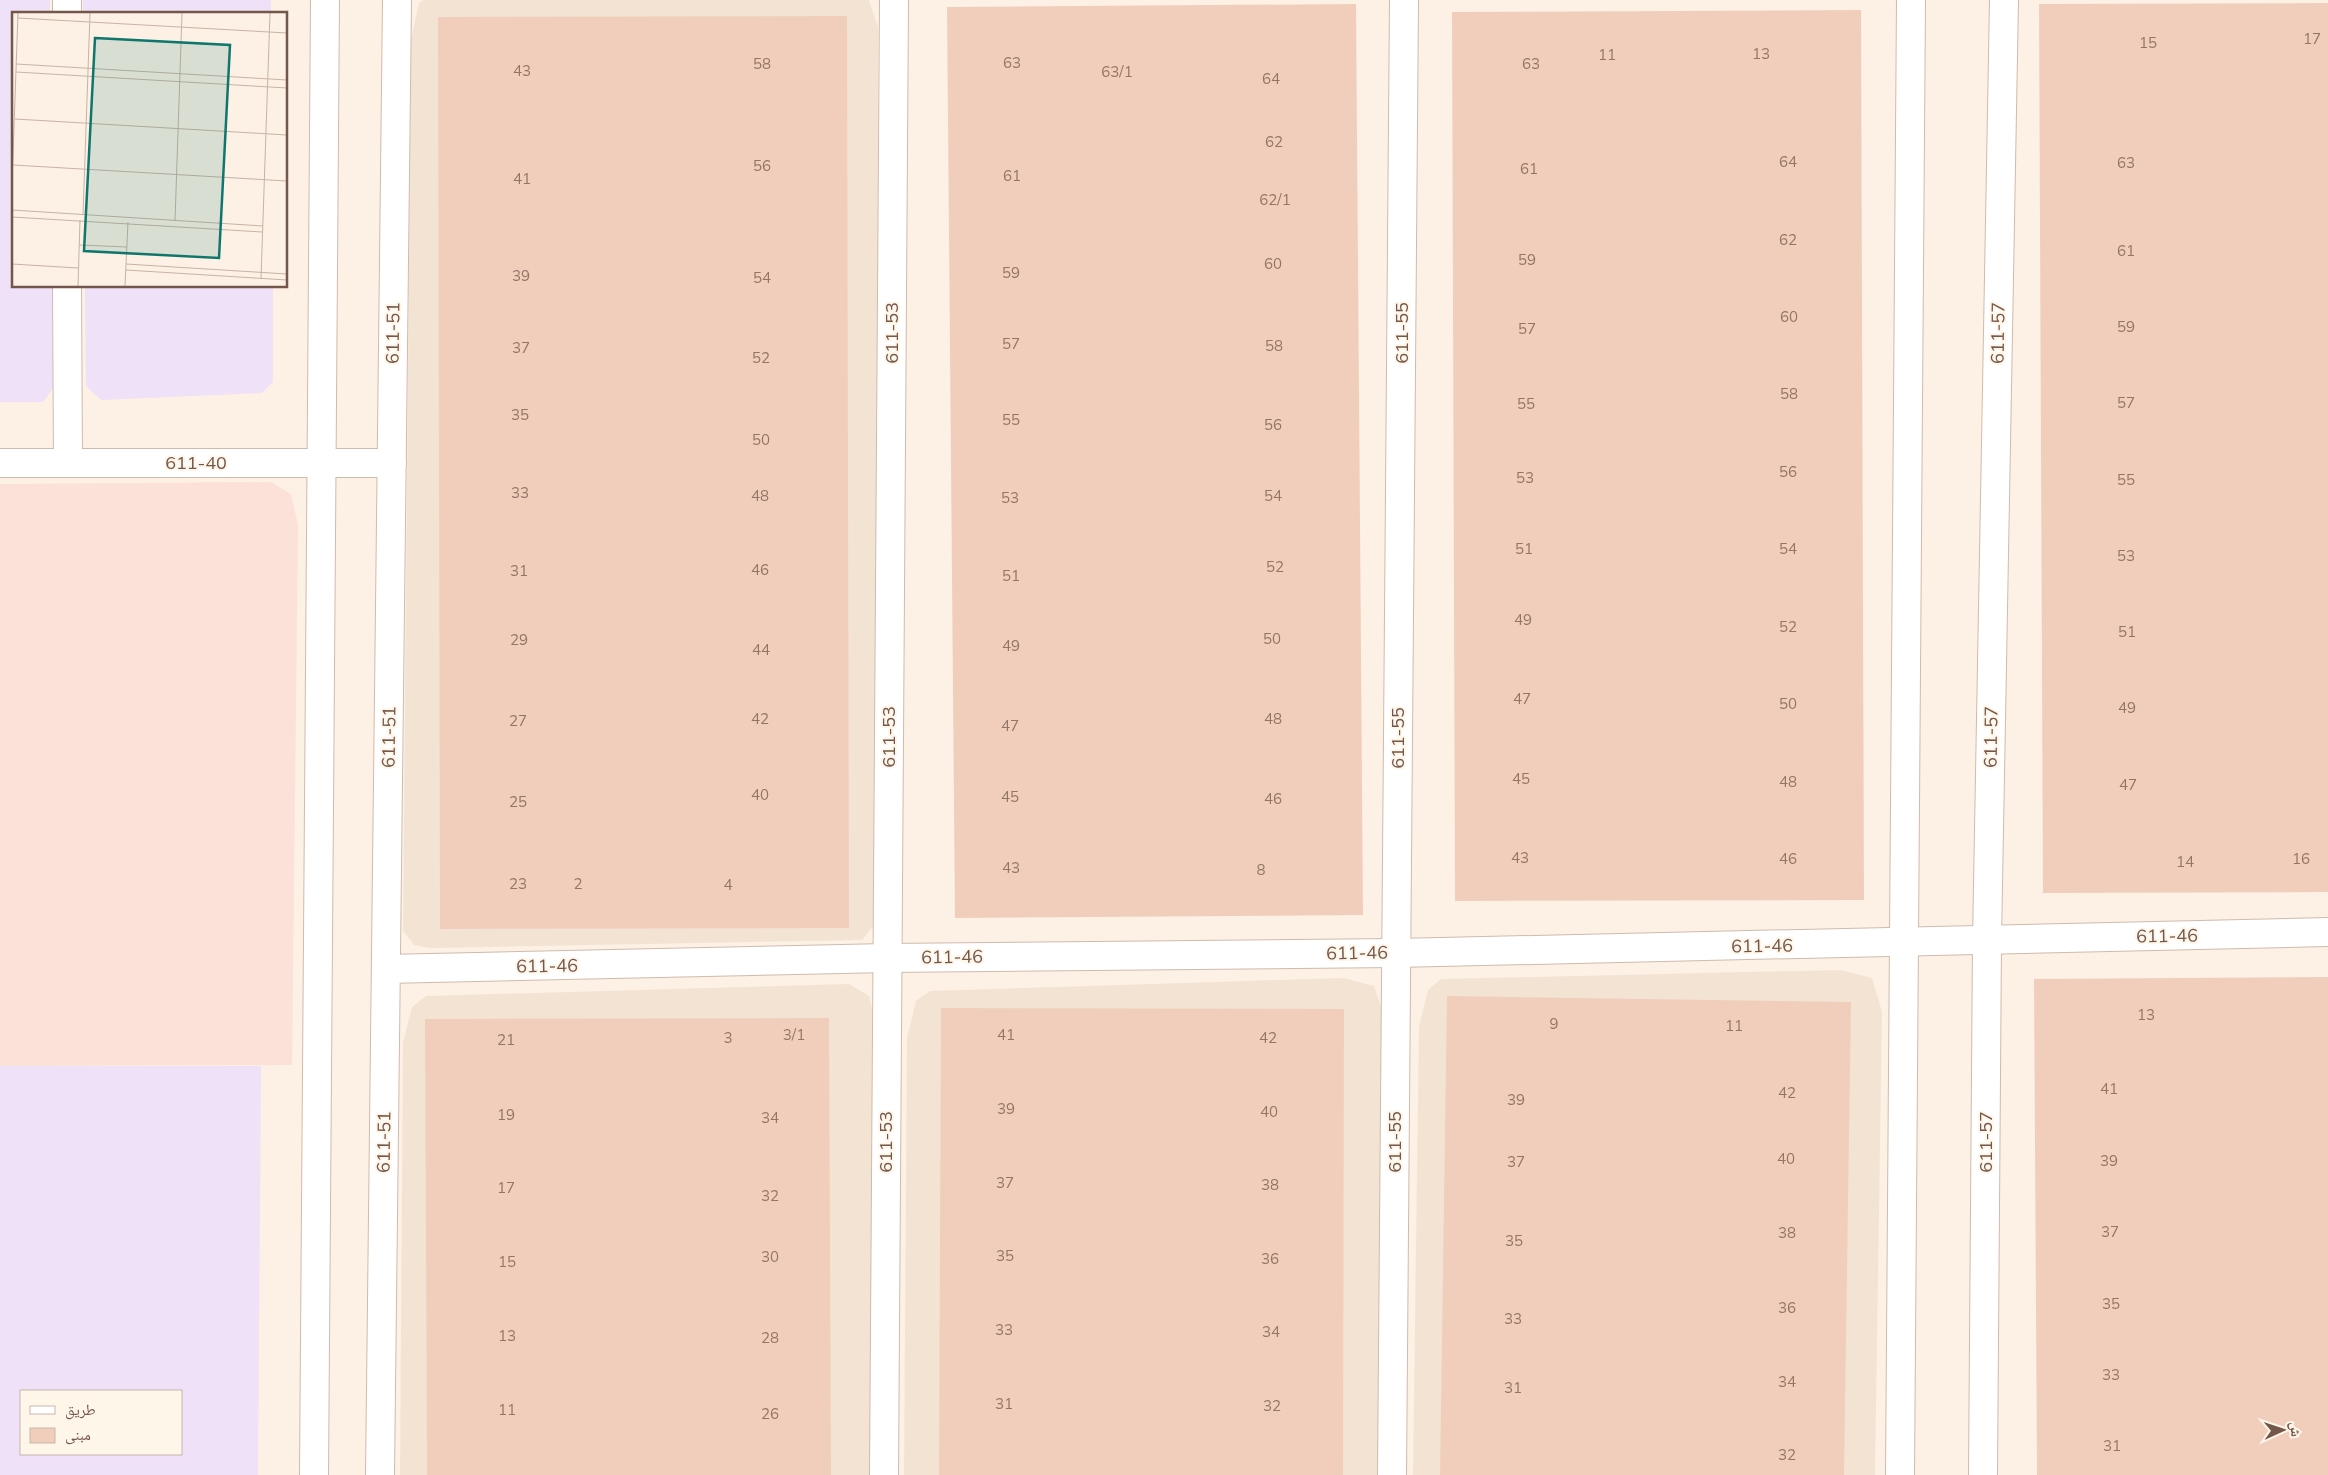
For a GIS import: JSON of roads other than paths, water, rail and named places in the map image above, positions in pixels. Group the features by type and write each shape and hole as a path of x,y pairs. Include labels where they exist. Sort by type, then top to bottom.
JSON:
{"street":[{"path":"314,1475 325,0"},
{"name":"611-51","path":"380,1475 397,0"},
{"name":"611-53","path":"884,1475 894,0"},
{"name":"611-55","path":"1392,1475 1404,0"},
{"path":"1900,1475 1911,0"},
{"name":"611-57","path":"1983,1475 1987,941 2004,0"},
{"path":"67,288 68,463"},
{"name":"611-40","path":"0,464 392,463"},
{"name":"611-46","path":"386,969 887,958 1397,953 2328,932"}]}
